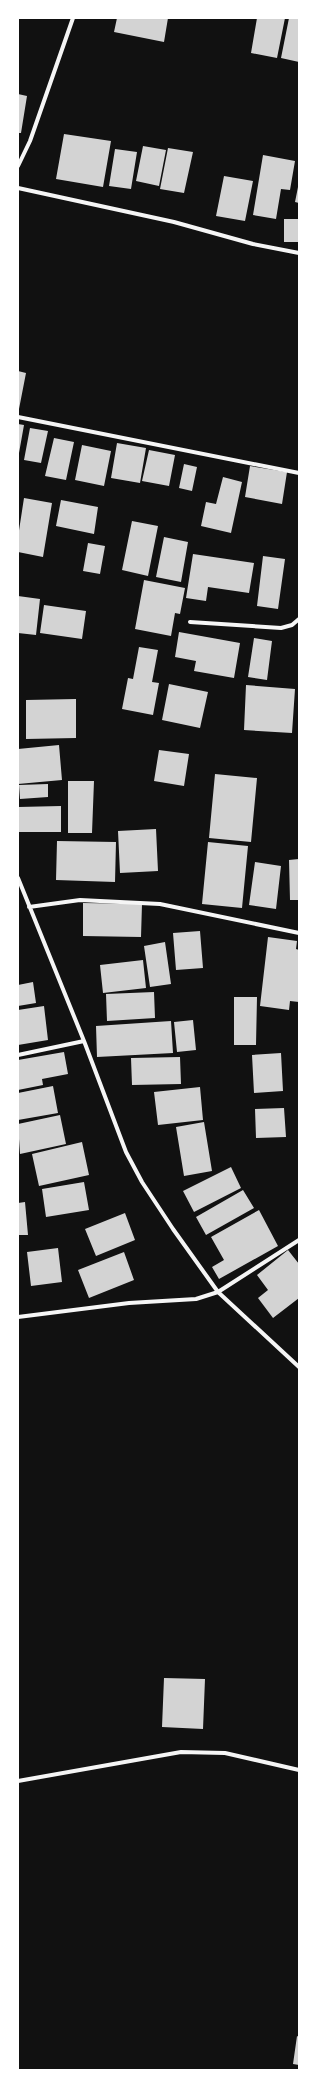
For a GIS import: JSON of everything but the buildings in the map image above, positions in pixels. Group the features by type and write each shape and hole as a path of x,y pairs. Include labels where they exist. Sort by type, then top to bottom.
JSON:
{"street":[{"path":"18,166 30,141 73,18"},
{"path":"18,188 174,222 253,244 299,253"},
{"path":"18,416 299,472"},
{"path":"190,622 281,628 292,625 299,619"},
{"path":"18,878 84,1041 126,1152 173,1229 218,1292 299,1367"},
{"path":"29,907 80,900 141,902 160,904 299,933"},
{"path":"18,1055 84,1041"},
{"path":"18,1317 130,1303 196,1299 218,1292 299,1240"},
{"path":"18,1781 181,1752 225,1753 299,1770"}]}
